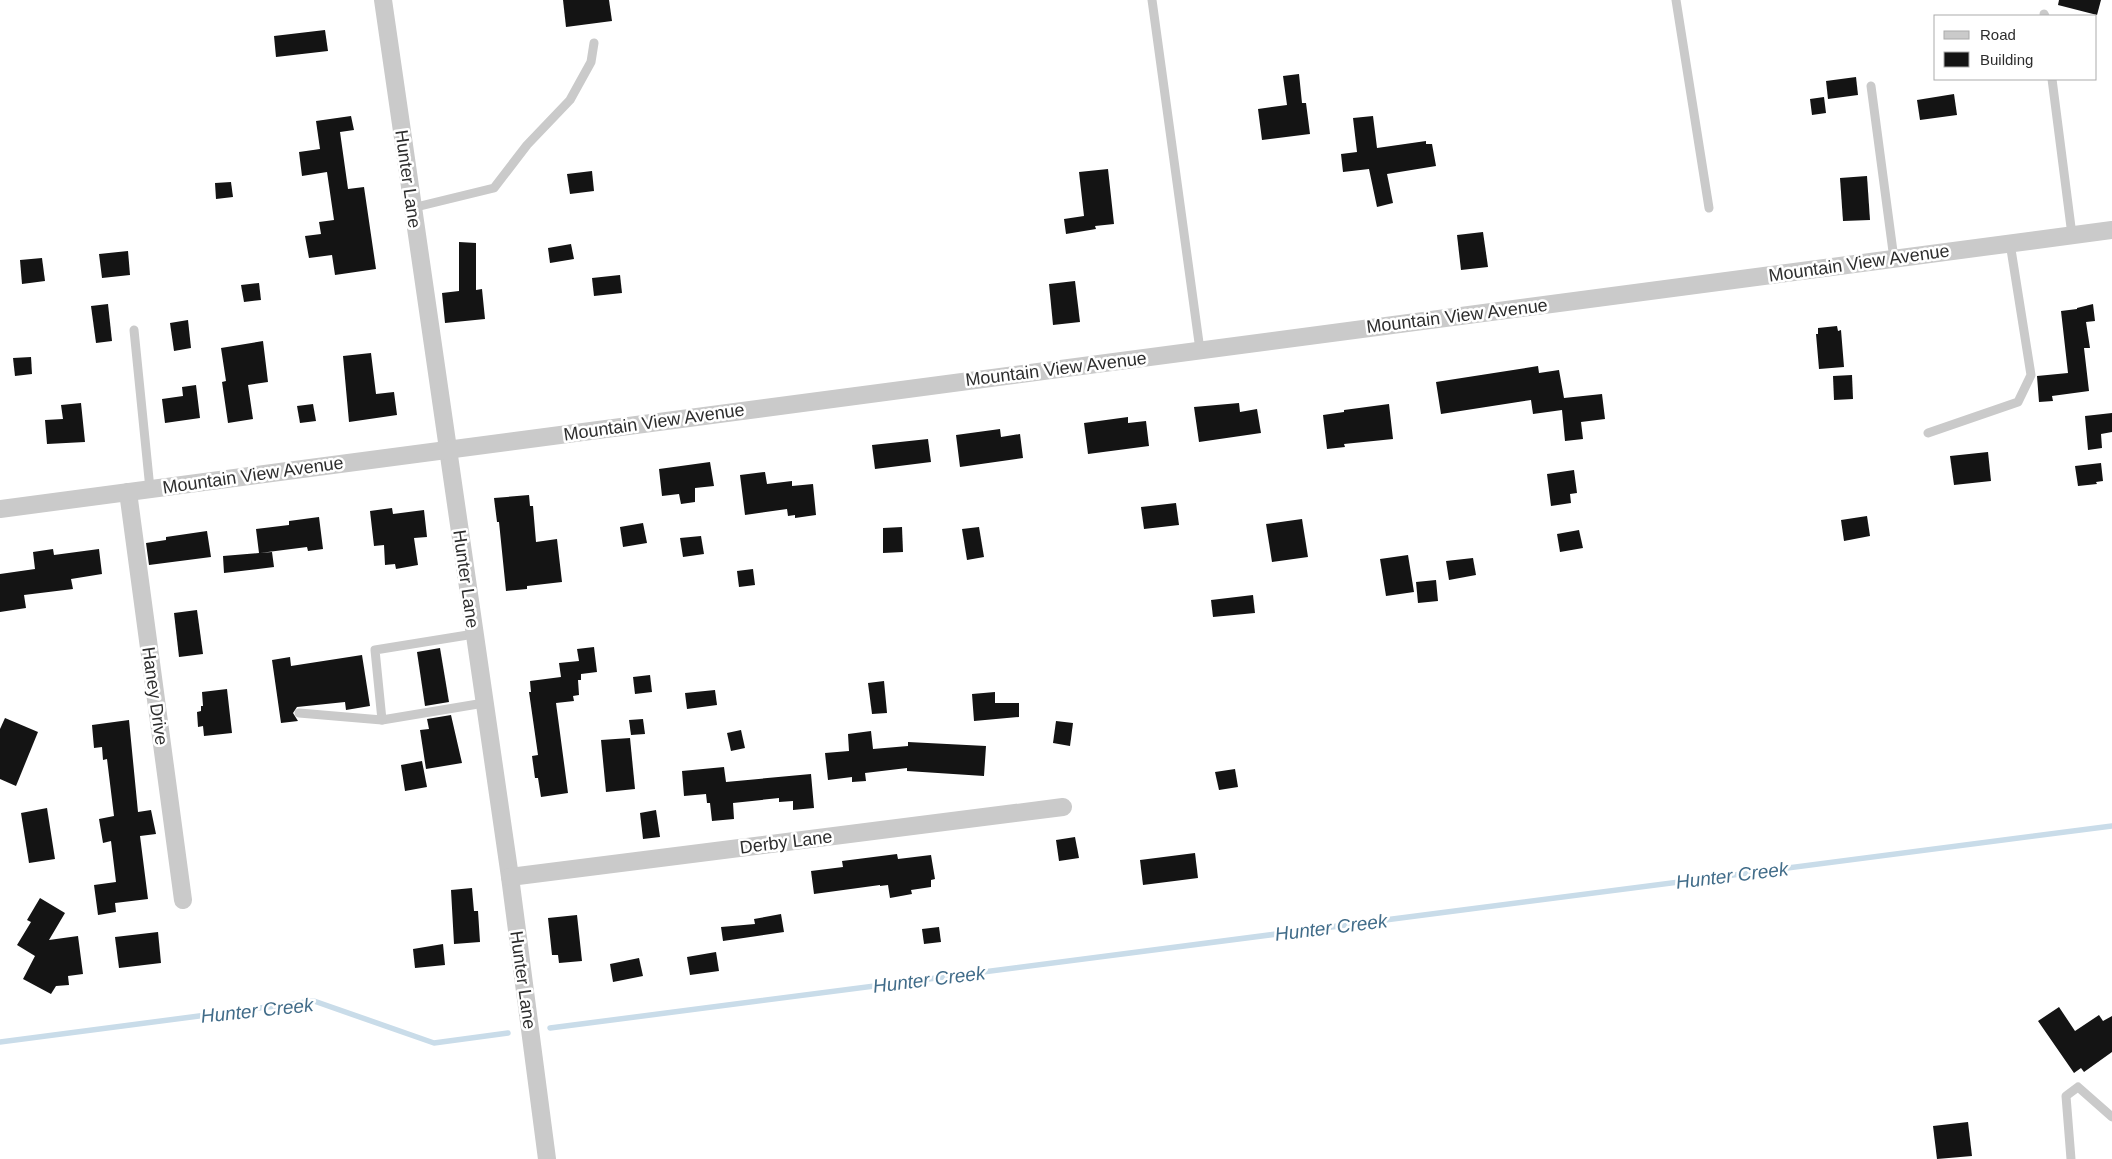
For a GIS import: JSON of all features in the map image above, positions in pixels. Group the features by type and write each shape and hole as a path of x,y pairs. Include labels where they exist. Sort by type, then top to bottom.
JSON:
{"street":[{"name":"Hunter Lane","path":"383,0 446,449 510,877 547,1159"},
{"name":"Mountain View Avenue","path":"0,509 2112,230"},
{"name":"Haney Drive","path":"128,492 183,900"},
{"name":"Derby Lane","path":"510,877 1063,807"}],"lane":[{"path":"1152,0 1200,350"},
{"path":"1676,0 1708,208"},
{"path":"412,208 494,188 527,145 570,100 591,62 594,43"},
{"path":"2052,80 2072,235"},
{"path":"1870,86 1894,259"},
{"path":"1928,434 2018,402 2031,375 2010,243"},
{"path":"134,330 150,489"},
{"path":"382,720 375,650 474,634"},
{"path":"299,713 382,720 484,703"},
{"path":"2071,1159 2066,1096 2078,1087 2112,1117"}],"building":[{"path":"563,0 609,0 612,21 566,27"},
{"path":"2059,0 2101,0 2097,15 2058,5"},
{"path":"325,30 328,51 276,57 274,36"},
{"path":"1299,74 1302,103 1306,103 1310,134 1262,140 1258,109 1287,105 1283,76"},
{"path":"1856,77 1858,95 1828,99 1826,81"},
{"path":"1954,94 1957,115 1920,120 1917,100"},
{"path":"1824,97 1826,113 1812,115 1810,99"},
{"path":"351,116 354,130 340,132 348,189 364,187 376,269 335,275 332,255 309,258 305,236 321,234 319,222 334,220 327,172 302,176 299,152 320,149 316,121"},
{"path":"1373,116 1377,148 1426,141 1426,144 1432,144 1436,166 1387,174 1393,203 1377,207 1369,169 1343,172 1341,154 1357,152 1353,118"},
{"path":"1108,169 1114,224 1095,226 1096,229 1066,234 1064,219 1084,216 1079,172"},
{"path":"592,171 594,191 570,194 567,174"},
{"path":"1867,176 1870,220 1843,221 1840,178"},
{"path":"231,182 233,197 216,199 215,183"},
{"path":"1483,232 1488,267 1461,270 1457,235"},
{"path":"459,242 476,243 476,290 482,289 485,319 445,323 442,293 459,291"},
{"path":"571,244 574,259 550,263 548,248"},
{"path":"128,251 130,275 102,278 99,254"},
{"path":"42,258 45,281 22,284 20,260"},
{"path":"620,275 622,293 594,296 592,278"},
{"path":"1075,281 1080,322 1053,325 1049,284"},
{"path":"259,283 261,300 244,302 241,285"},
{"path":"108,304 112,341 96,343 91,306"},
{"path":"2093,304 2095,321 2086,322 2090,348 2084,348 2089,391 2052,396 2053,401 2039,402 2037,376 2068,373 2061,311"},
{"path":"188,320 191,348 174,351 170,323"},
{"path":"1837,326 1838,331 1841,330 1844,367 1819,369 1816,334 1818,334 1818,328"},
{"path":"263,341 268,382 248,385 253,419 228,423 222,382 226,381 221,348"},
{"path":"371,353 376,394 394,392 397,415 349,422 343,356"},
{"path":"31,357 32,374 15,376 13,358"},
{"path":"1538,366 1539,373 1559,370 1564,398 1602,394 1605,419 1581,422 1583,439 1565,441 1562,410 1533,414 1531,400 1441,414 1436,382"},
{"path":"1852,375 1853,399 1834,400 1833,376"},
{"path":"196,385 200,418 165,423 162,399 183,396 182,387"},
{"path":"81,403 85,442 47,444 45,420 63,419 61,405"},
{"path":"1239,403 1240,412 1257,409 1261,433 1199,442 1194,407"},
{"path":"313,404 316,421 300,423 297,406"},
{"path":"1389,404 1393,439 1344,444 1345,447 1327,449 1323,415"},
{"path":"2112,413 2112,432 2101,434 2102,448 2088,450 2085,416"},
{"path":"1128,417 1128,423 1146,421 1149,446 1088,454 1084,423"},
{"path":"1000,429 1001,437 1020,434 1023,458 960,467 956,435"},
{"path":"928,439 931,462 875,469 872,445"},
{"path":"1988,452 1991,481 1954,485 1950,456"},
{"path":"710,462 714,486 695,488 695,502 681,504 679,494 662,496 659,469"},
{"path":"2101,463 2103,481 2096,482 2097,484 2078,486 2075,466"},
{"path":"1574,470 1577,493 1570,494 1571,503 1551,506 1547,474"},
{"path":"765,472 767,484 792,481 792,486 813,484 816,515 795,518 795,515 788,516 787,509 745,515 740,475"},
{"path":"529,495 530,506 533,506 536,542 557,539 562,582 527,586 527,589 506,591 499,522 497,522 494,498"},
{"path":"1176,503 1179,525 1144,529 1141,507"},
{"path":"392,508 393,514 424,510 427,537 414,538 418,565 396,569 395,564 385,565 384,545 374,546 370,511"},
{"path":"1867,516 1870,536 1844,541 1841,520"},
{"path":"319,517 323,549 308,551 307,547 260,553 272,552 274,567 224,573 223,556 259,553 256,529 289,525 289,521"},
{"path":"1302,519 1308,557 1272,562 1266,524"},
{"path":"643,523 647,543 623,547 620,527"},
{"path":"902,527 903,552 883,553 883,528"},
{"path":"979,527 984,557 967,560 962,529"},
{"path":"1579,530 1583,548 1560,552 1557,534"},
{"path":"207,531 211,557 149,565 146,543 166,540 166,537"},
{"path":"701,536 704,554 683,557 680,538"},
{"path":"53,549 54,555 99,549 102,574 71,579 73,589 24,595 26,608 0,612 0,574 35,569 33,552"},
{"path":"1408,555 1414,592 1386,596 1380,559"},
{"path":"1473,558 1476,575 1449,580 1446,561"},
{"path":"753,569 755,585 739,587 737,571"},
{"path":"1436,580 1438,601 1418,603 1416,582"},
{"path":"1253,595 1255,613 1213,617 1211,600"},
{"path":"197,610 203,654 179,657 174,613"},
{"path":"594,647 597,672 581,674 581,680 578,680 579,695 573,696 574,701 556,703 568,793 541,797 538,778 535,778 532,756 538,755 529,692 531,692 530,681 561,677 559,663 579,661 577,649"},
{"path":"440,648 449,702 425,706 417,652"},
{"path":"362,655 370,706 346,710 345,702 297,707 293,713 298,721 281,723 272,660 290,657 291,666"},
{"path":"650,675 652,692 635,694 633,677"},
{"path":"884,681 887,713 872,714 868,683"},
{"path":"227,689 232,733 204,736 203,726 198,727 197,712 201,711 201,706 203,706 202,692"},
{"path":"715,690 717,705 687,709 685,693"},
{"path":"995,692 995,703 1019,703 1019,717 974,721 972,694"},
{"path":"451,715 462,763 426,769 420,730 429,729 427,719"},
{"path":"5,718 38,732 16,786 0,779 0,729"},
{"path":"643,719 645,734 631,735 629,720"},
{"path":"129,720 138,812 151,810 156,834 140,836 148,899 115,903 116,912 98,915 94,885 116,882 111,841 103,843 99,819 114,816 107,759 103,760 102,747 94,748 92,725"},
{"path":"1056,721 1073,723 1070,746 1053,743"},
{"path":"741,730 745,748 731,751 727,733"},
{"path":"871,731 873,749 908,746 908,742 986,746 984,776 907,771 907,768 865,773 866,781 852,782 852,777 828,780 825,753 849,751 848,734"},
{"path":"630,738 635,789 606,792 601,740"},
{"path":"422,761 427,787 405,791 401,765"},
{"path":"724,767 726,782 811,774 814,808 793,810 793,801 779,802 779,798 733,803 734,819 712,821 710,803 707,803 706,794 684,796 682,771"},
{"path":"1235,769 1238,787 1219,790 1215,772"},
{"path":"47,808 55,859 29,863 21,813"},
{"path":"656,810 660,837 643,839 640,813"},
{"path":"1075,837 1079,858 1059,861 1056,840"},
{"path":"1195,853 1198,878 1143,885 1140,860"},
{"path":"897,854 898,859 931,855 935,879 931,880 931,887 911,890 912,894 890,898 888,885 814,894 811,871 843,867 842,861"},
{"path":"472,888 474,911 478,911 480,942 454,944 451,890"},
{"path":"40,898 65,913 49,940 78,936 83,974 68,976 69,985 56,986 51,994 23,979 35,956 17,945 31,922 27,920"},
{"path":"781,914 784,932 723,941 721,927 755,924 754,919"},
{"path":"577,915 582,961 559,963 558,955 552,955 548,918"},
{"path":"939,927 941,942 924,944 922,929"},
{"path":"158,932 161,963 119,968 115,937"},
{"path":"443,944 445,965 415,968 413,949"},
{"path":"716,952 719,971 690,975 687,957"},
{"path":"639,958 643,976 613,982 610,964"},
{"path":"2059,1007 2075,1031 2099,1015 2103,1021 2112,1016 2112,1052 2084,1072 2081,1068 2074,1073 2038,1021"},
{"path":"1968,1122 1972,1156 1937,1159 1933,1126"}],"waterway":[{"name":"Hunter Creek","path":"550,1028 2112,826"},
{"name":"Hunter Creek","path":"0,1042 314,1001 434,1043 508,1033"}]}
